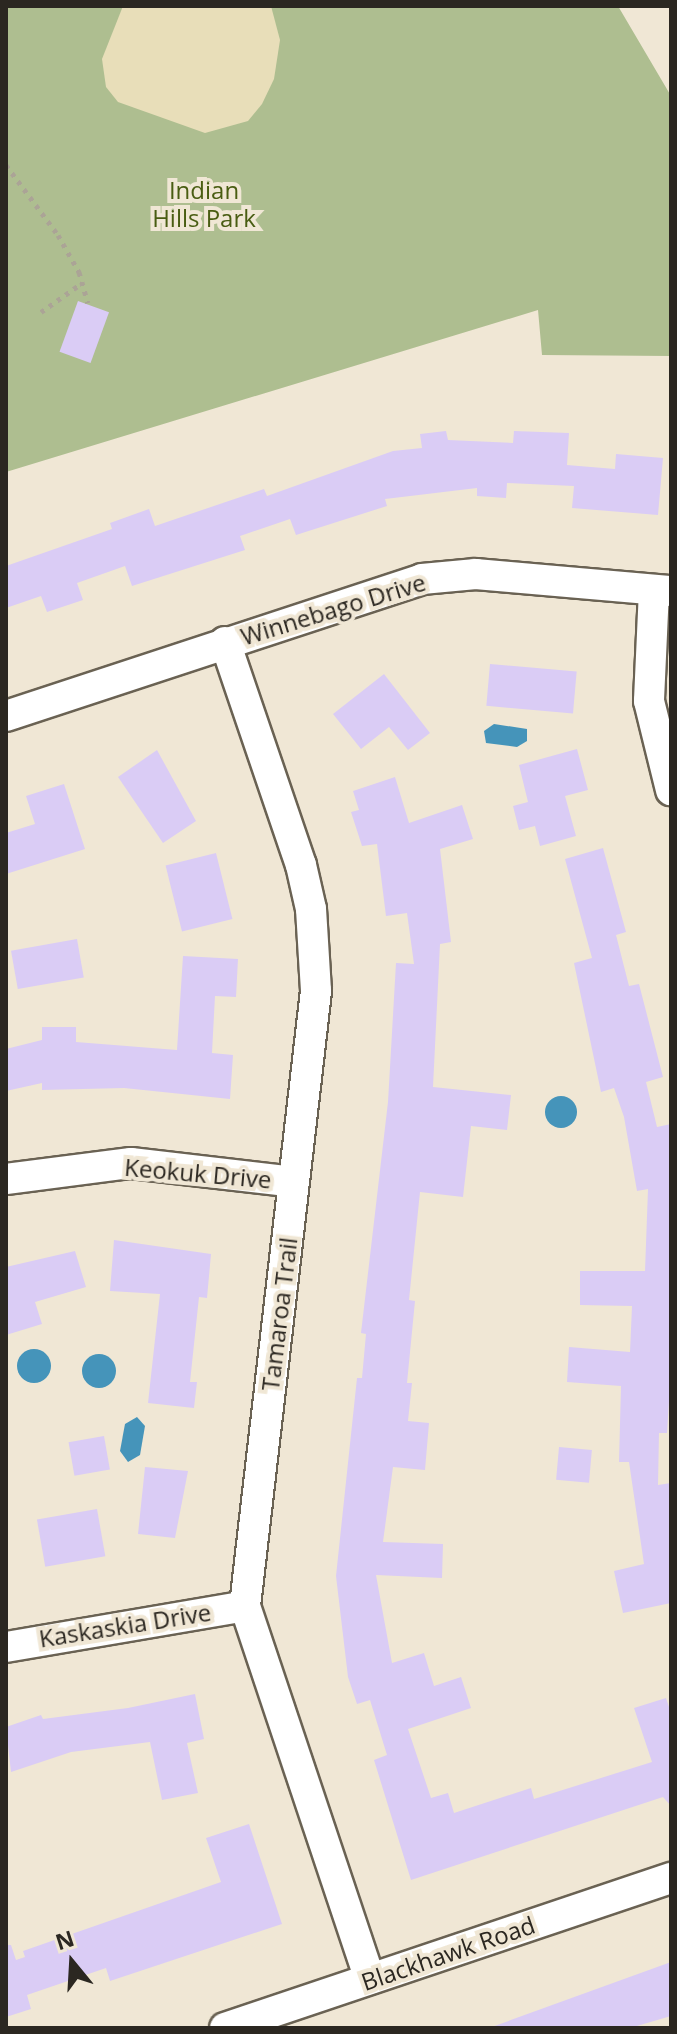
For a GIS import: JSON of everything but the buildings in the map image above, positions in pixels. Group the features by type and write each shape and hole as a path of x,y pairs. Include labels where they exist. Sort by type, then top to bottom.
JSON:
{"street":[{"name":"Winnebago Drive","path":"6,716 422,579 476,574 662,590"},
{"path":"662,590 649,701 671,790"},
{"name":"Tamaroa Trail","path":"225,642 301,865 311,909 316,991 245,1606 370,1979"},
{"name":"Keokuk Drive","path":"6,1179 131,1163 294,1182"},
{"name":"Kaskaskia Drive","path":"6,1647 245,1606"},
{"name":"Blackhawk Road","path":"225,2028 671,1878"}],"path":[{"path":"6,165 58,235 82,283 88,303"},
{"path":"41,312 82,283"}],"green space":[{"name":"Indian Hills Park","path":"6,6 618,6 671,96 671,356 542,355 538,310 6,472"}],"sand":[{"path":"123,6 271,6 280,40 274,79 262,104 248,121 205,133 118,102 106,87 102,59"}],"water":[{"path":"494,724 527,729 527,741 517,747 486,743 484,731"},
{"path":"561,1096 572,1101 577,1112 572,1123 561,1128 550,1123 545,1112 550,1101"},
{"path":"34,1349 46,1354 51,1366 46,1378 34,1383 22,1378 17,1366 22,1354"},
{"path":"99,1354 111,1359 116,1371 111,1383 99,1388 87,1383 82,1371 87,1359"},
{"path":"137,1417 145,1426 140,1455 128,1462 120,1451 125,1424"}]}
